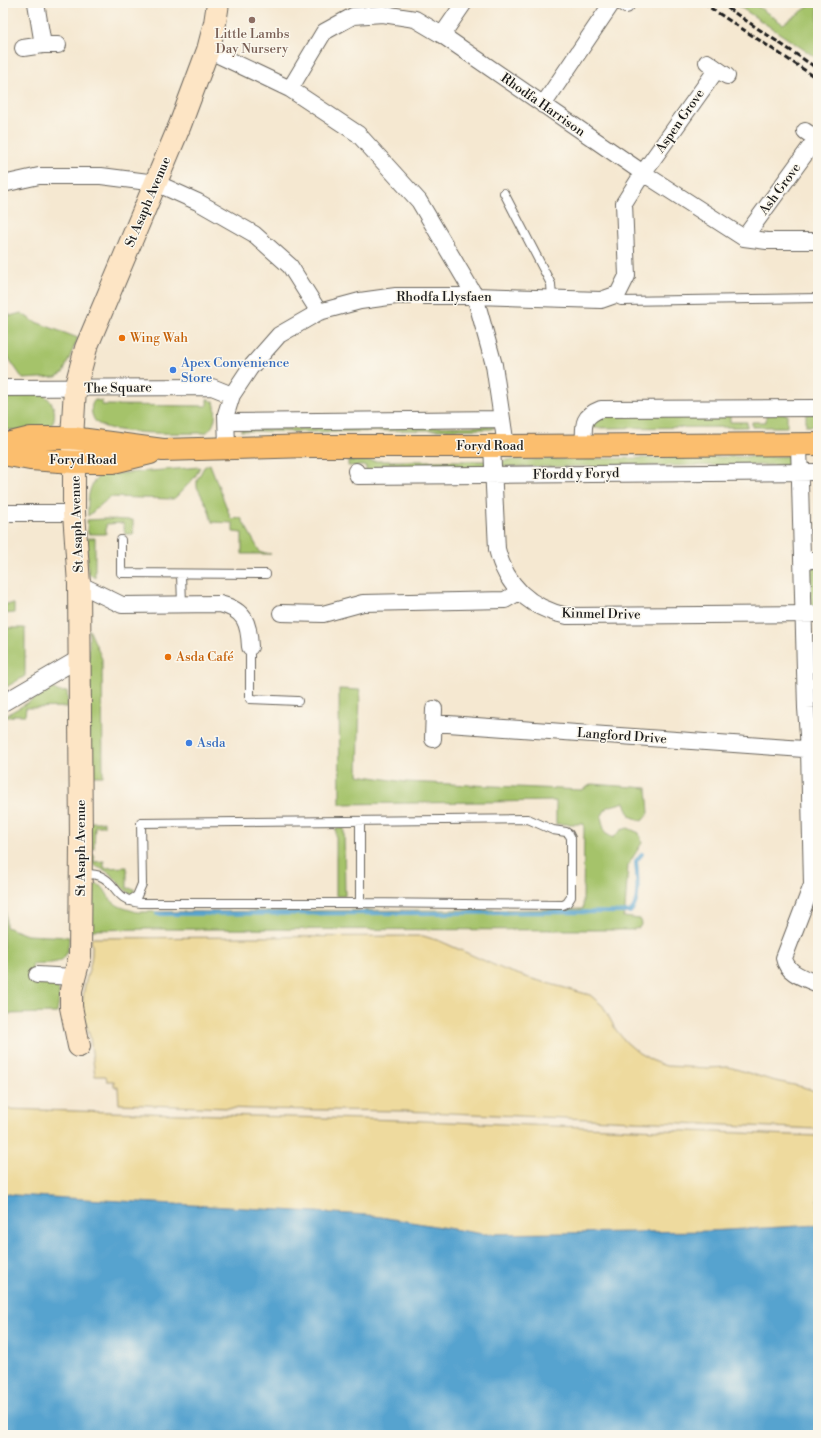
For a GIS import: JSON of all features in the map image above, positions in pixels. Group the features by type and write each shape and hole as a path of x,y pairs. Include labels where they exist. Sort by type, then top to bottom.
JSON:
{"main road":[{"name":"Foryd Road","path":"3,445 31,438 72,438"},
{"path":"72,438 78,443 95,451 163,450"},
{"name":"Foryd Road","path":"3,454 30,459 74,462 113,462 163,450 227,448 311,446 808,444"},
{"path":"3,450 44,449 56,452 74,462"}],"street":[{"path":"36,3 42,45"},
{"name":"St Asaph Avenue","path":"79,1046 70,1007 71,990 80,956 81,874 79,584 74,513 74,462 72,438 76,389 86,348 180,125 208,50 215,23 218,3"},
{"path":"442,35 464,3"},
{"path":"543,105 621,4"},
{"name":"Rhodfa Harrison","path":"290,89 324,32 353,16 383,14 415,19 442,35 643,173 744,238 767,241 818,241"},
{"path":"23,48 42,45 58,45"},
{"name":"Kinmel Drive","path":"208,50 290,89 358,134 419,201 475,296 494,365 502,419 494,475 497,548 503,569 509,580 519,592 538,606 553,613 568,616 811,614"},
{"name":"Aspen Grove","path":"643,173 717,69"},
{"name":"Ash Grove","path":"744,238 813,136"},
{"path":"611,296 618,294 627,276 624,203 643,173"},
{"path":"3,184 39,176 102,176 156,183 198,202 254,234 290,266 319,312"},
{"name":"Rhodfa Llysfaen","path":"227,448 226,414 232,394 250,368 279,335 319,312 360,301 396,296 475,296 601,300 611,296"},
{"name":"The Square","path":"3,388 212,388 232,394"},
{"path":"584,446 584,422 591,413 601,410 818,408"},
{"path":"227,422 502,419"},
{"path":"808,444 800,472 802,560 811,614 816,885 784,958 786,966 790,971 818,984"},
{"name":"Ffordd y Foryd","path":"356,471 358,476 818,472"},
{"path":"3,513 74,513"},
{"path":"802,560 818,560"},
{"path":"79,584 122,605 220,604 230,606 241,613 246,622 250,633 250,647"},
{"path":"281,613 301,619 363,603 433,596 505,600 519,592"},
{"path":"3,703 80,658"},
{"name":"Langford Drive","path":"433,739 434,716 814,750"},
{"path":"37,975 75,977"}],"lane":[{"path":"504,192 551,284 552,298"},
{"path":"611,296 621,301 818,298"},
{"path":"121,540 121,573 266,574"},
{"path":"181,574 182,605"},
{"path":"250,647 250,699 298,701"},
{"path":"81,874 100,875 122,897 129,901 141,903 563,905 567,903 570,897 571,838 566,832 553,830 528,819 142,822 142,884 137,896 129,901"},
{"path":"360,821 360,903"}],"green space":[{"path":"734,3 753,3 783,24 814,3 818,3 818,59"},
{"path":"3,305 10,316 21,313 33,321 78,338 63,373 56,377 23,379 3,350"},
{"path":"43,394 52,403 55,414 53,423 43,430 3,430 3,395"},
{"path":"207,399 214,402 215,419 209,431 205,433 148,433 116,430 96,422 91,408 95,400 102,401 102,405 207,406"},
{"path":"766,413 787,414 787,427 752,427 752,422 766,422"},
{"path":"818,413 818,426 806,426 806,414"},
{"path":"730,414 730,422 747,422 747,427 589,428 589,424 600,416"},
{"path":"496,426 492,429 317,432 241,431 241,429"},
{"path":"793,456 793,462 791,465 503,467 500,462 506,460"},
{"path":"348,461 486,461 486,467 366,472 366,466 348,466"},
{"path":"210,464 231,519 241,518 260,552 271,554 242,554 242,533 233,532 233,523 212,522 208,508 197,487 197,480 204,467"},
{"path":"200,467 195,477 173,499 110,497 88,516 88,499 91,487 97,478 102,475"},
{"path":"87,520 133,520 133,534 125,534 123,523 106,524 106,534 88,534"},
{"path":"87,538 95,538 95,578 88,573"},
{"path":"810,567 818,567 818,610 808,610"},
{"path":"3,604 14,604 14,613 3,614"},
{"path":"3,628 25,628 25,676 3,689"},
{"path":"89,629 102,659 103,776 89,776"},
{"path":"53,688 60,692 67,691 68,707 26,708 25,715 3,717"},
{"path":"339,689 360,690 358,775 405,782 582,790 592,784 647,788 649,813 642,821 630,816 625,802 607,807 601,817 605,833 613,838 621,830 628,828 639,833 642,843 628,865 625,910 623,917 640,919 642,923 639,928 630,930 90,930 90,884 99,885 102,887 116,904 137,912 583,909 584,824 556,824 556,801 340,804"},
{"path":"90,822 104,822 104,826 95,826 94,849 90,849"},
{"path":"344,828 345,896 336,896 336,829"},
{"path":"90,855 94,855 94,862 104,861 104,868 127,867 127,888 135,889 133,894 129,893 123,888 105,870 92,864"},
{"path":"3,858 5,858 6,927 27,935 69,937 66,954 60,961 32,964 34,982 51,982 58,988 59,996 57,1013 3,1014"}],"sand":[{"path":"423,936 440,941 505,970 590,995 603,1006 616,1030 626,1042 639,1053 655,1062 666,1066 707,1068 729,1067 818,1092 818,1129 404,1111 255,1109 119,1104 118,1087 114,1087 114,1081 107,1081 106,1076 95,1076 90,1037 83,1006 85,985 92,955 91,938"},
{"path":"3,1109 398,1120 818,1136 818,1435 3,1435"}],"water":[{"path":"3,1193 15,1195 369,1215 483,1234 709,1231 818,1225 818,1435 3,1435"}],"waterway":[{"path":"157,914 630,912 636,902 637,896 636,861 642,854"}],"railway":[{"path":"703,3 818,79"},
{"path":"720,3 818,69"}],"place":[{"name":"Little Lambs Day Nursery","path":"252,20"},
{"name":"Wing Wah","path":"122,338"},
{"name":"Apex Convenience Store","path":"173,370"},
{"name":"Asda Café","path":"168,657"},
{"name":"Asda","path":"189,743"}]}
